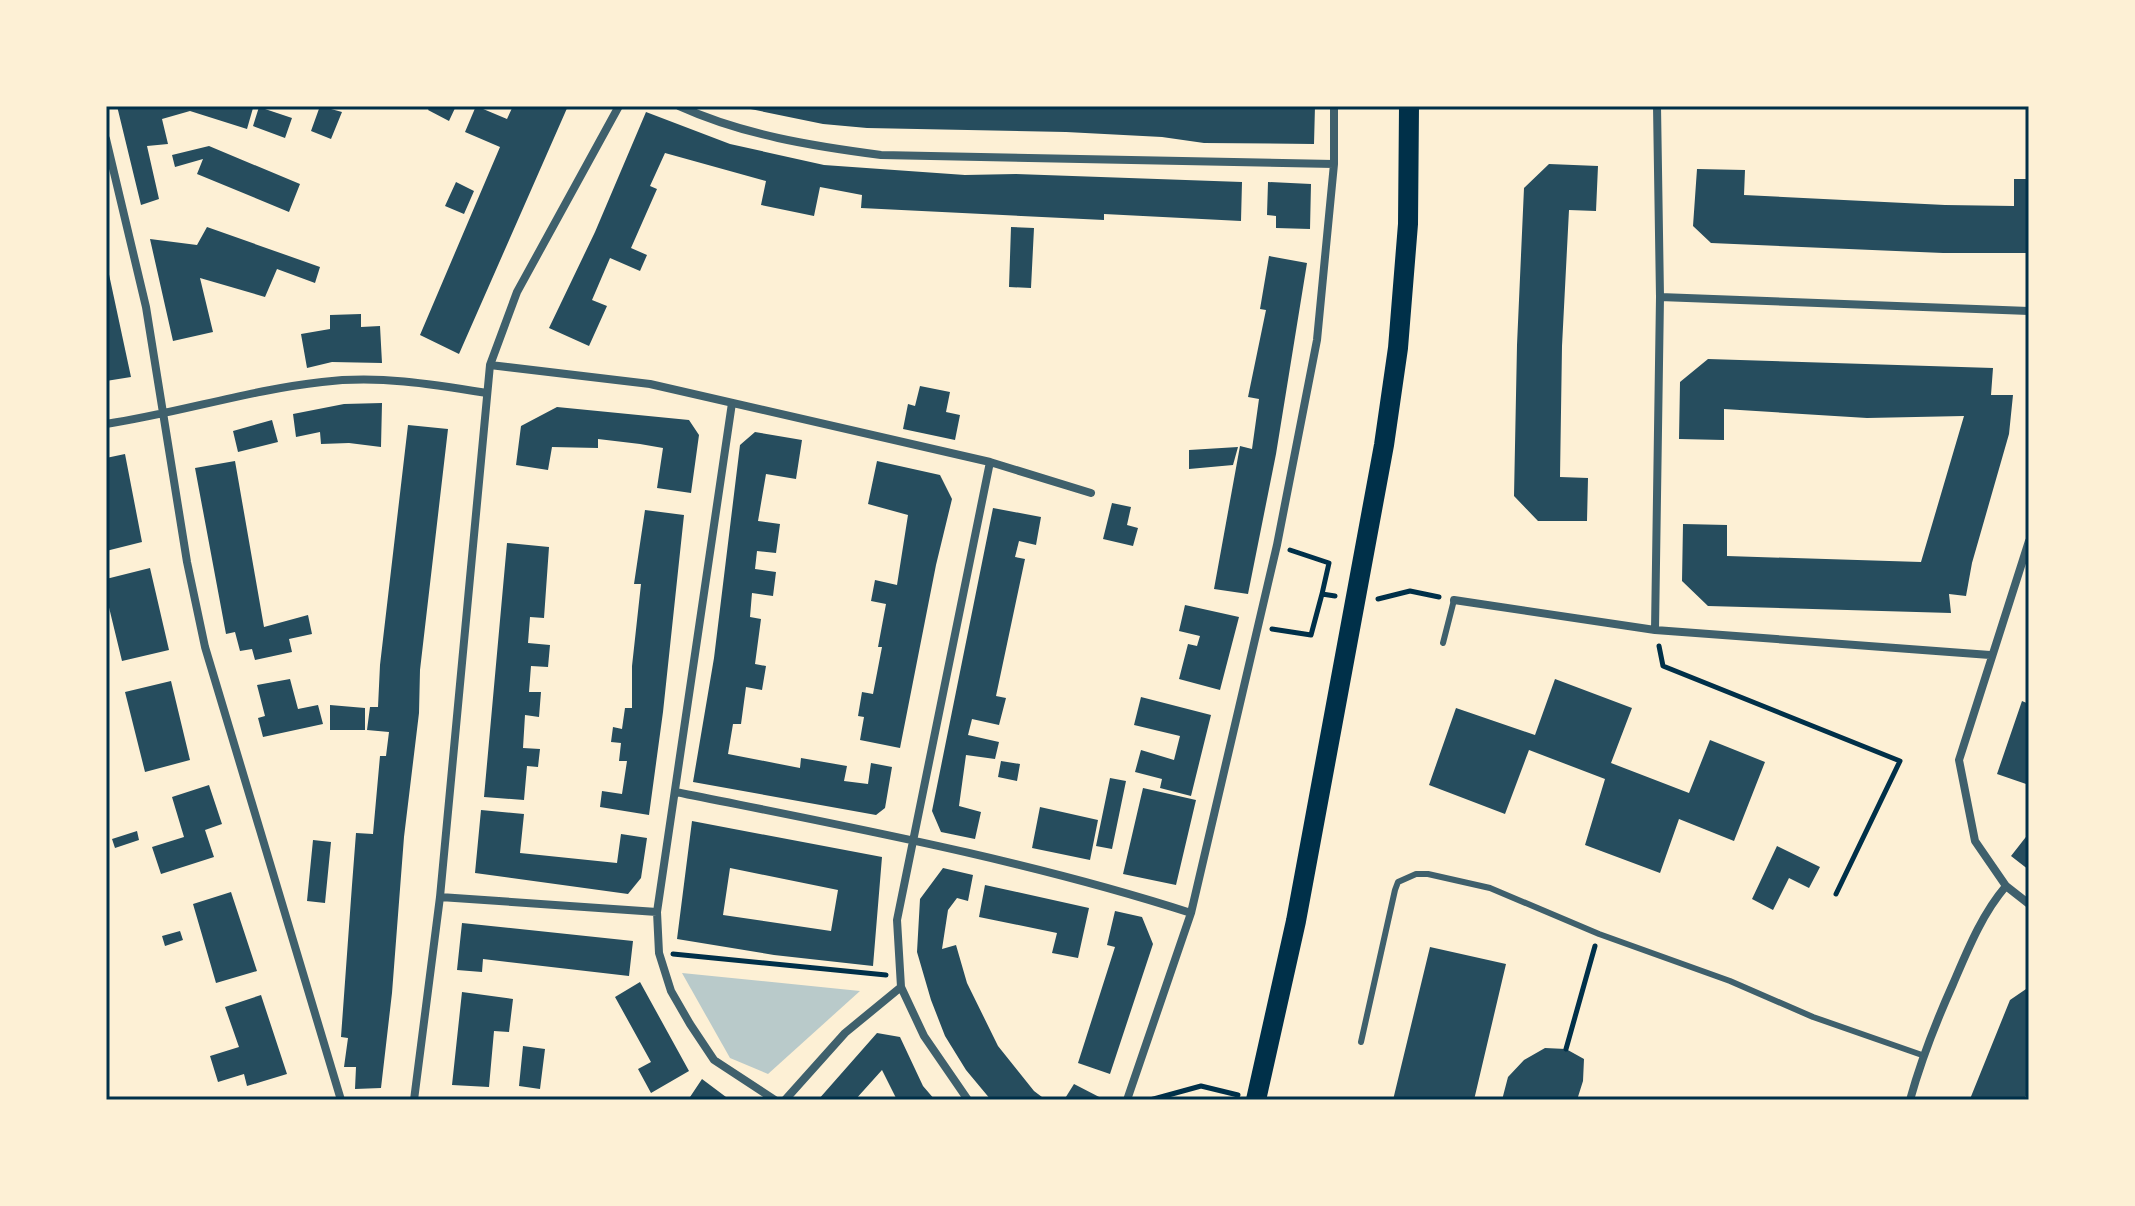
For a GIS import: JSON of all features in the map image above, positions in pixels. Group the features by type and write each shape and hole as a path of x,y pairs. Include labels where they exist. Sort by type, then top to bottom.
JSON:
{"main road":[{"path":"1256,1100 1296,921 1384,445 1398,348 1408,224 1409,106"}],"street":[{"path":"414,1100 440,897 490,365 517,292 619,106"},
{"path":"679,106 760,134 823,148 881,155 1334,164"},
{"path":"1127,1100 1191,913 1260,627 1317,340 1334,164 1334,106"},
{"path":"1655,630 1660,297 1657,106"},
{"path":"106,139 146,307 187,562 205,647 341,1100"},
{"path":"1660,297 2029,311"},
{"path":"490,365 650,384 990,462 1091,493"},
{"path":"106,424 323,382 385,379 487,393"},
{"path":"732,403 657,912 659,953 671,991 714,1060 775,1100"},
{"path":"968,1100 924,1036 900,982 897,920 990,462"},
{"path":"2029,541 1990,655 1959,760 1975,841 2006,886 2029,904"},
{"path":"1454,600 1655,630 1990,655"},
{"path":"676,792 912,840 1109,886 1191,913"},
{"path":"1910,1100 1922,1055 1971,942 1992,902 2006,886"},
{"path":"440,897 657,912"},
{"path":"785,1100 845,1033 900,982"}],"lane":[{"path":"1443,643 1454,600"},
{"path":"1361,1042 1398,882 1416,874 1428,874 1490,888 1599,934 1730,981 1813,1017 1922,1055"}],"path":[{"path":"1260,627 1311,635 1329,563 1277,545"},
{"path":"1370,601 1410,591 1454,600"},
{"path":"1322,594 1337,596"},
{"path":"1655,630 1663,666 1900,761 1836,894"},
{"path":"1566,1049 1599,934"},
{"path":"686,955 900,982"},
{"path":"1150,1100 1201,1086 1256,1100"}],"shaded area":[{"path":"682,973 860,991 768,1074 730,1058"}],"building":[{"path":"117,106 253,108 247,129 190,111 162,119 168,144 147,146 159,199 141,205"},
{"path":"320,106 342,112 331,139 311,131"},
{"path":"430,106 456,106 449,121 428,110"},
{"path":"476,106 507,119 513,106 568,106 459,354 420,335 500,147 465,132"},
{"path":"736,106 1315,106 1314,144 1204,143 1162,137 1066,132 867,128 823,124"},
{"path":"259,107 292,118 285,138 253,126"},
{"path":"646,112 730,144 824,165 965,175 1242,182 1241,221 1104,214 1104,220 861,208 862,195 820,187 814,216 761,205 766,181 665,153 650,186 657,189 631,248 647,255 640,271 610,258 592,300 607,306 589,346 549,328 595,232"},
{"path":"209,146 300,184 289,212 197,174 203,159 175,167 172,155"},
{"path":"1549,164 1598,166 1596,211 1569,210 1562,346 1560,477 1588,478 1587,521 1538,521 1514,496 1524,188"},
{"path":"1697,169 1745,170 1744,195 1945,205 2014,206 2014,179 2029,179 2029,253 1943,253 1711,243 1693,226"},
{"path":"456,182 474,191 464,214 445,206"},
{"path":"1268,182 1311,184 1310,229 1276,228 1276,216 1267,215"},
{"path":"207,227 320,267 315,283 277,269 265,297 200,278 213,332 173,341 150,239 197,245"},
{"path":"1011,227 1034,228 1031,288 1009,287"},
{"path":"1269,256 1307,263 1276,454 1248,594 1214,589 1240,446 1252,449 1259,399 1248,397 1266,310 1260,309"},
{"path":"106,266 131,377 106,381"},
{"path":"361,314 361,327 380,326 382,363 332,362 307,368 301,334 330,329 330,315"},
{"path":"1708,359 1993,368 1991,395 2013,395 2009,434 1972,563 1966,596 1949,594 1951,613 1708,606 1682,581 1683,524 1727,525 1727,556 1921,562 1964,416 1867,418 1724,409 1724,440 1679,439 1680,382"},
{"path":"920,386 950,392 946,412 960,415 955,440 903,429 908,404 915,406"},
{"path":"382,403 381,447 321,444 320,432 296,437 293,414 344,404"},
{"path":"557,407 689,420 699,435 691,493 657,488 663,448 640,444 598,439 598,448 552,447 548,470 516,465 521,426"},
{"path":"272,420 278,442 238,452 233,431"},
{"path":"408,425 448,429 420,670 419,713 404,837 381,1088 355,1089 356,1067 344,1067 348,1038 341,1037 356,833 373,834 380,756 386,756 389,732 367,730 370,707 378,707 380,665"},
{"path":"755,432 802,440 796,479 766,474 758,521 780,524 776,553 757,551 755,569 776,572 773,596 752,593 750,617 761,619 755,664 766,666 762,690 746,687 741,724 733,724 728,754 800,768 801,758 847,766 844,781 868,784 871,763 892,767 885,808 876,815 693,782 714,658 740,445"},
{"path":"1238,447 1233,465 1189,469 1189,450"},
{"path":"125,454 142,542 106,551 106,458"},
{"path":"235,461 264,627 308,615 312,634 289,639 292,652 255,660 252,649 240,651 235,632 226,634 195,468"},
{"path":"877,461 940,475 952,499 900,748 860,740 864,717 858,716 862,692 873,694 882,647 878,647 886,604 871,601 875,580 897,585 908,515 868,504"},
{"path":"1112,503 1131,507 1127,525 1138,528 1133,546 1103,539"},
{"path":"993,508 1041,517 1036,545 1019,541 1015,557 1025,559 996,696 1006,698 999,725 972,719 968,735 999,742 995,759 966,755 959,806 981,812 975,839 941,832 932,811"},
{"path":"645,510 684,515 649,815 600,807 602,791 622,794 627,761 619,761 621,743 611,742 613,727 622,729 625,708 632,708 632,666 641,584 634,584"},
{"path":"507,543 549,547 544,618 530,617 528,643 550,645 548,667 531,666 529,692 541,692 539,717 525,715 523,748 540,749 538,767 527,766 524,800 484,797"},
{"path":"150,568 169,650 122,661 106,595 106,579"},
{"path":"1185,605 1239,617 1220,690 1179,679 1188,644 1197,646 1200,636 1179,631"},
{"path":"290,679 298,709 318,705 323,724 263,737 258,718 265,716 257,685"},
{"path":"1555,679 1632,708 1611,763 1689,793 1710,740 1765,762 1734,841 1679,819 1660,873 1585,845 1605,779 1529,750 1505,814 1429,785 1456,708 1535,735"},
{"path":"171,681 190,760 145,772 125,692"},
{"path":"1141,697 1211,715 1191,796 1160,788 1162,779 1135,772 1141,750 1174,760 1180,736 1134,725"},
{"path":"2022,701 2029,704 2029,785 1997,774"},
{"path":"330,705 365,708 365,730 330,730"},
{"path":"1001,761 1020,764 1017,781 998,777"},
{"path":"1110,778 1126,781 1112,849 1096,846"},
{"path":"209,785 222,824 205,830 214,857 161,874 152,847 184,837 172,797"},
{"path":"1143,788 1196,800 1176,885 1123,874"},
{"path":"1040,807 1098,820 1090,860 1032,848"},
{"path":"481,810 524,814 520,853 617,863 621,834 647,838 641,878 628,894 475,873"},
{"path":"692,821 882,857 873,966 774,955 677,939","holes":["730,868 838,890 831,931 723,915"]},
{"path":"137,831 139,840 115,848 112,839"},
{"path":"2029,833 2029,870 2011,856"},
{"path":"313,840 331,842 325,903 307,901"},
{"path":"1777,846 1820,867 1809,888 1789,878 1773,910 1752,899"},
{"path":"943,868 973,875 968,901 957,898 948,910 942,949 956,945 967,983 998,1046 1034,1091 1046,1100 991,1100 966,1070 945,1036 917,952 920,899"},
{"path":"985,885 1089,908 1078,958 1052,953 1057,933 979,917"},
{"path":"231,892 257,971 216,983 193,904"},
{"path":"1115,911 1142,917 1153,944 1110,1074 1078,1063 1115,947 1107,945"},
{"path":"462,923 633,941 629,976 483,959 482,972 457,970"},
{"path":"180,931 183,940 165,946 162,936"},
{"path":"1430,947 1506,964 1474,1100 1393,1100"},
{"path":"640,982 689,1071 651,1093 638,1069 651,1062 615,997"},
{"path":"2029,987 2029,1089 2024,1100 1970,1099 2010,1000"},
{"path":"462,992 513,999 509,1032 494,1031 489,1087 452,1085"},
{"path":"261,995 287,1074 247,1086 244,1074 218,1082 210,1056 239,1047 225,1007"},
{"path":"877,1033 900,1037 923,1086 935,1100 897,1100 882,1070 855,1100 818,1100"},
{"path":"523,1046 545,1049 540,1089 519,1086"},
{"path":"1545,1048 1566,1049 1584,1059 1583,1081 1577,1100 1502,1100 1508,1077 1524,1060"},
{"path":"702,1079 730,1100 688,1100"},
{"path":"1074,1084 1105,1100 1064,1100"}]}
